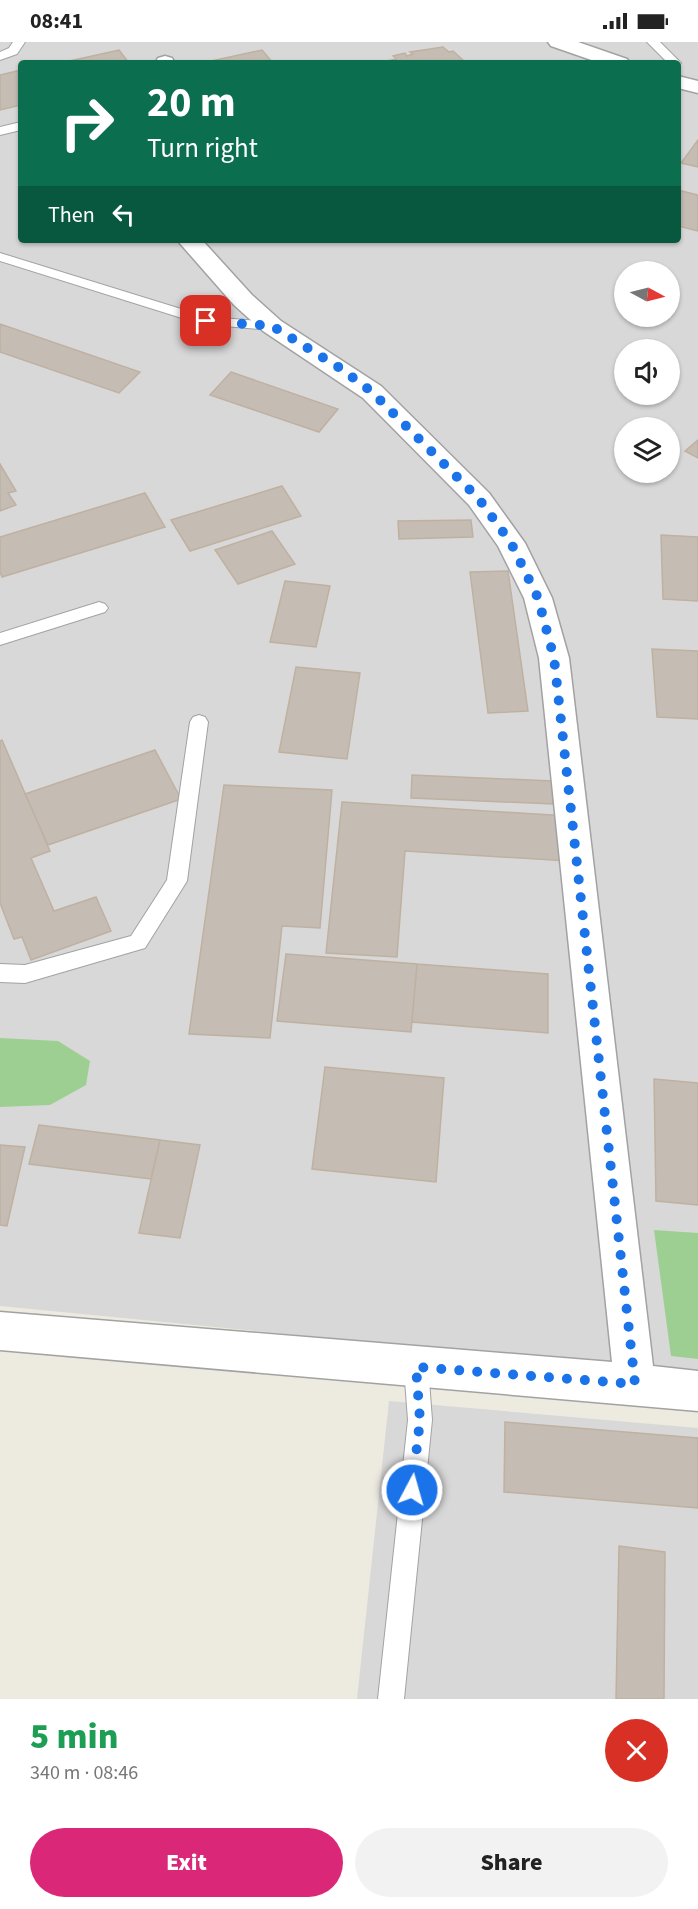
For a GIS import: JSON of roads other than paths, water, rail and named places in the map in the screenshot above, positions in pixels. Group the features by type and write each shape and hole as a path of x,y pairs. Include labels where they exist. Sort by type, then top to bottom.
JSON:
{"street":[{"path":"558,42 611,60"},
{"path":"192,243 243,300 272,326 340,368 372,392 479,499 511,543 538,598 554,658 635,1384"},
{"path":"0,1331 698,1391"}],"lane":[{"path":"0,56 13,51 19,42"},
{"path":"653,42 673,60"},
{"path":"0,131 18,127"},
{"path":"0,256 206,321 272,326"},
{"path":"0,639 99,608"},
{"path":"0,973 24,974 138,942 177,881 199,722"},
{"path":"391,1699 420,1420 416,1367"}]}
